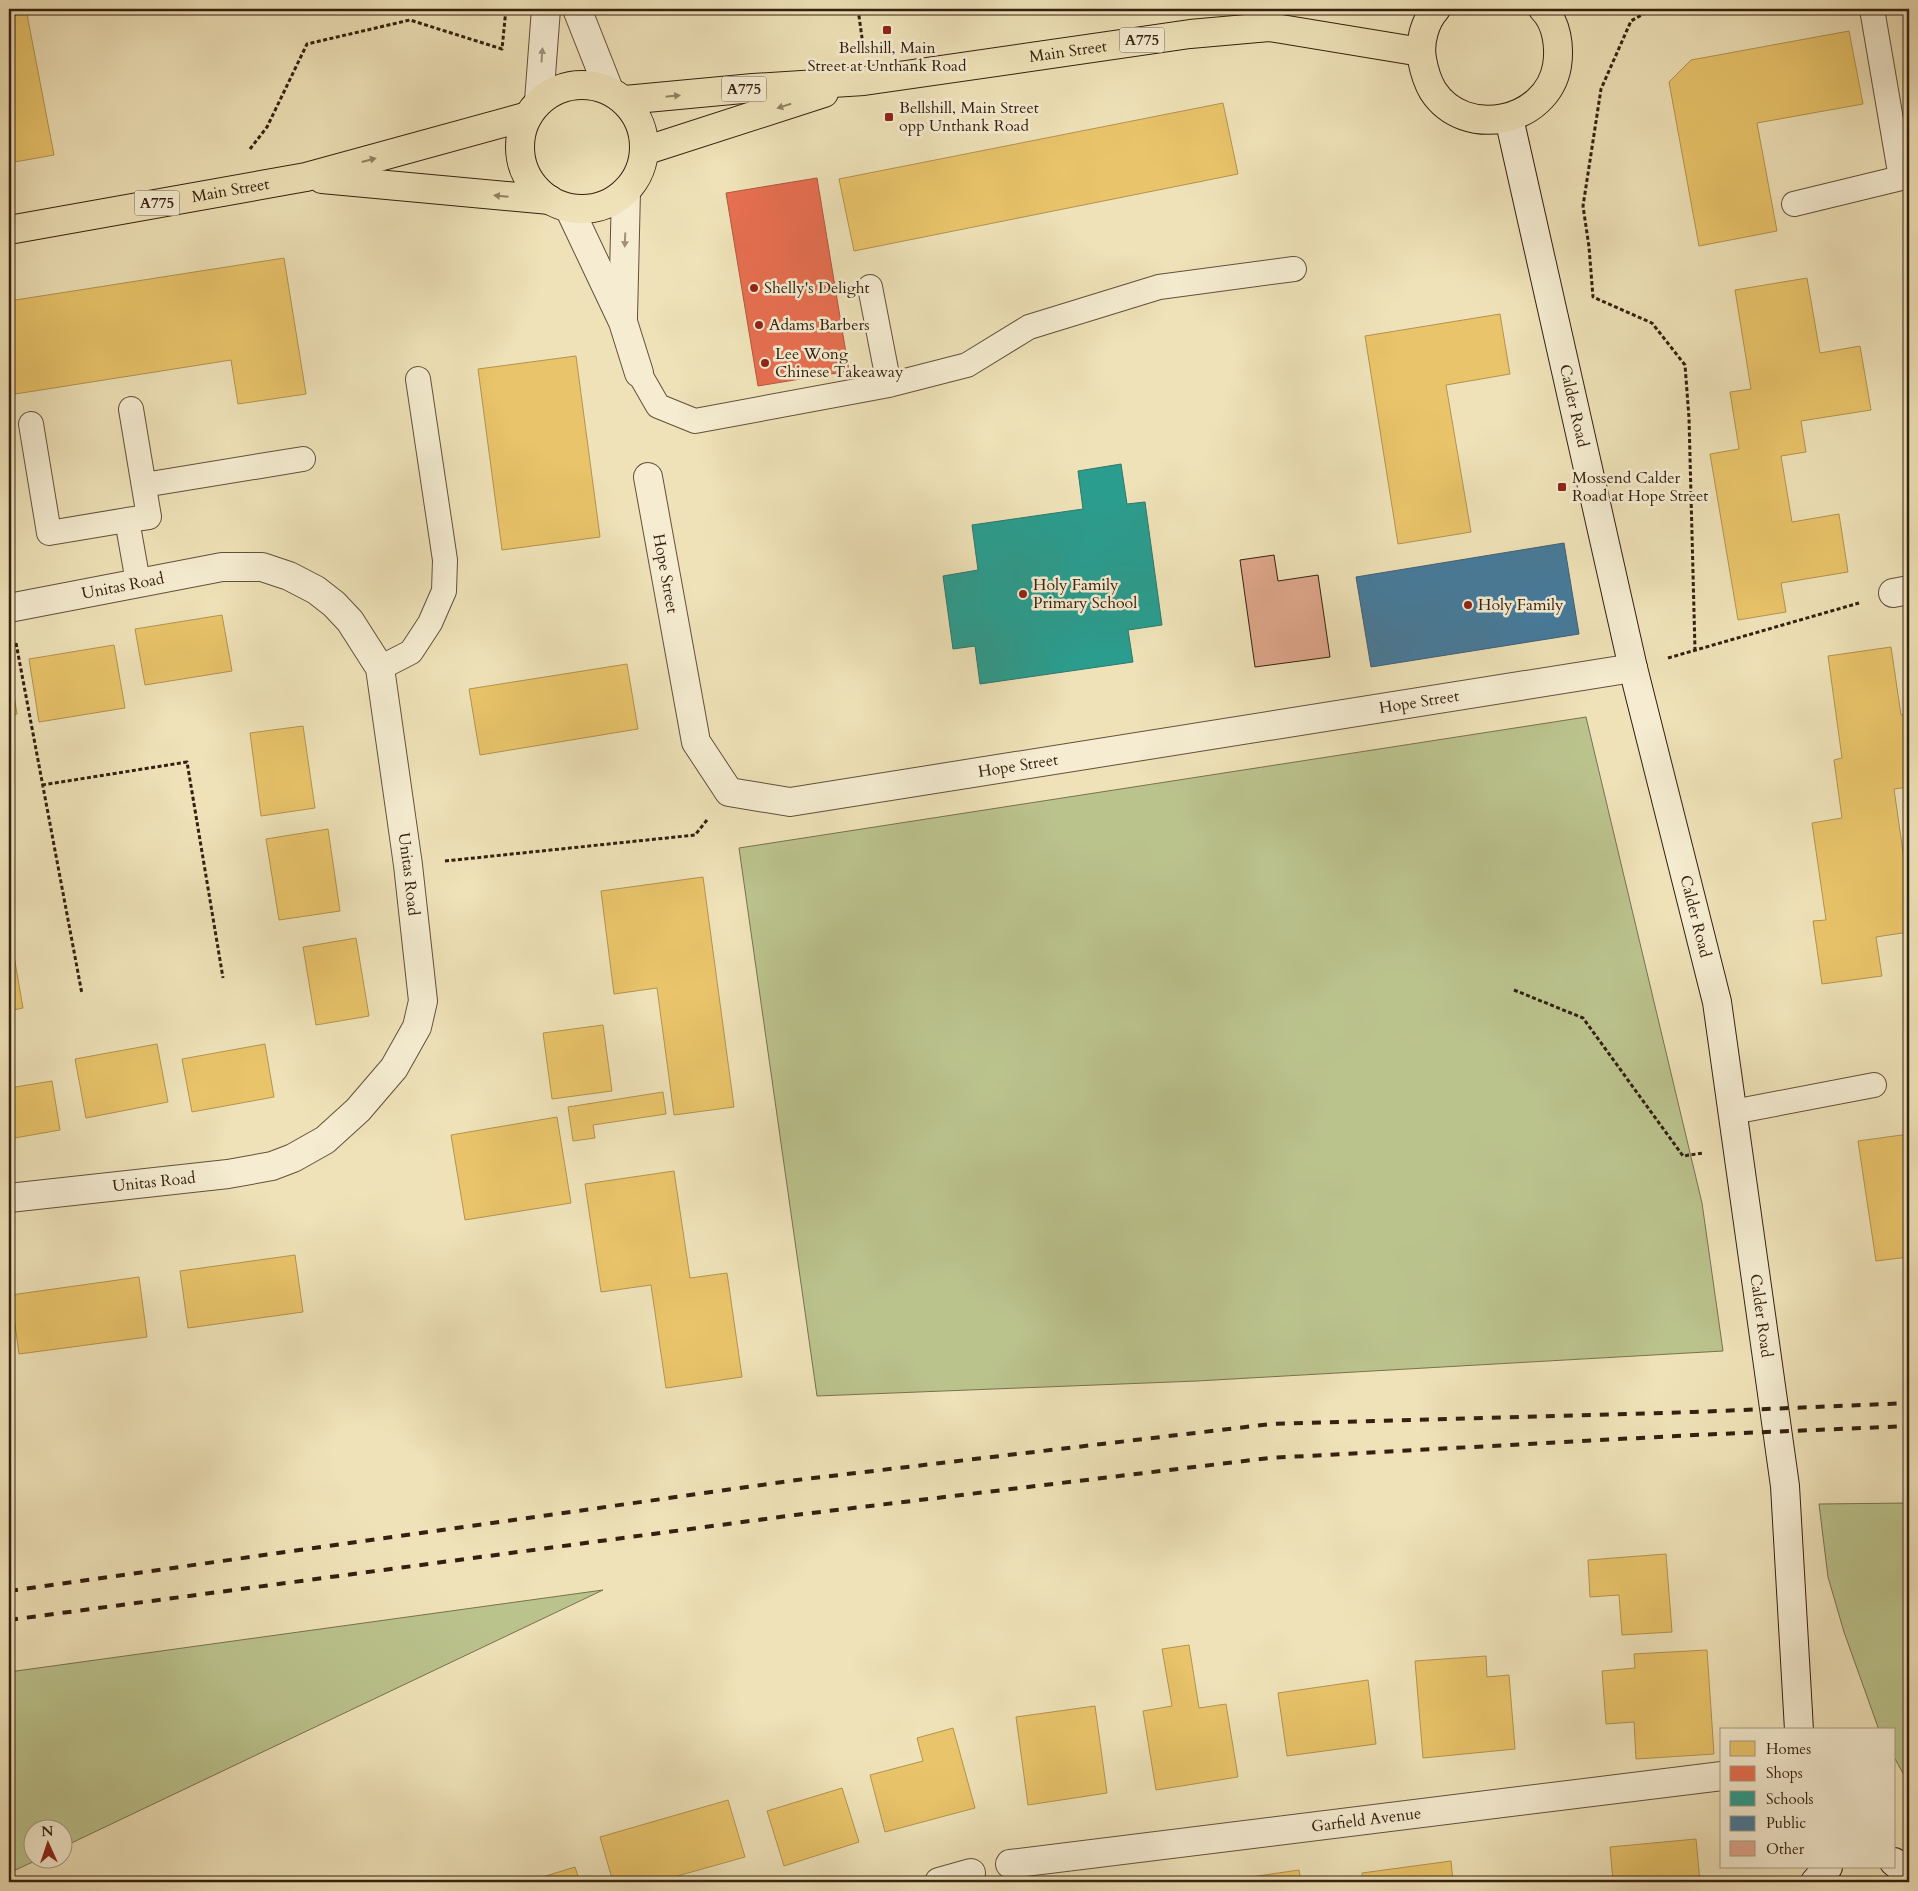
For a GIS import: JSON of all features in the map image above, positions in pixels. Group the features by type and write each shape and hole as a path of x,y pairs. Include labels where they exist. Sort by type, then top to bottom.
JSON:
{"main road":[{"path":"1436,9 1424,30 1421,52 1424,73 1433,92 1448,107 1467,117 1488,121 1509,118 1529,109 1545,94 1555,75 1559,53 1556,32 1547,10"},
{"name":"Main Street","path":"617,95 864,81 1190,34 1269,27 1421,52"},
{"name":"Main Street","path":"644,151 864,81"},
{"path":"574,85 591,85 617,95 636,116 643,135 644,151 639,174 626,191 609,204 588,208 559,204 534,187 524,170 520,152 521,133 533,109 554,91 574,85"},
{"name":"Main Street","path":"9,230 306,177 533,109"},
{"name":"Main Street","path":"306,177 559,204"}],"street":[{"path":"533,109 546,9"},
{"path":"577,9 617,95"},
{"name":"Calder Road","path":"1509,118 1633,668 1717,1002 1785,1486 1799,1728"},
{"path":"623,322 626,191"},
{"path":"559,204 623,322 639,372"},
{"name":"Hope Street","path":"648,477 696,742 729,792 790,802 1633,668"},
{"name":"Unitas Road","path":"9,608 222,567 262,567 289,576 316,590 334,604 350,621 380,668 408,865 423,1001 417,1027 394,1068 358,1110 325,1140 292,1158 272,1166 228,1174 9,1198"},
{"name":"Garfield Avenue","path":"1010,1864 1720,1776"},
{"path":"1896,1864 1909,1874"},
{"path":"1815,1882 1827,1868"},
{"path":"939,1882 971,1873"}],"lane":[{"path":"1794,204 1901,178 1872,9"},
{"path":"639,372 658,406 695,421 889,385 967,365 1029,327 1159,287 1294,269"},
{"path":"870,287 889,385"},
{"path":"380,668 411,652 430,623 444,591 444,560 418,379"},
{"path":"31,424 49,533 149,517 131,409"},
{"path":"144,485 303,459"},
{"path":"127,520 138,582"},
{"path":"1733,1112 1874,1085"}],"path":[{"path":"216,193 267,127 308,44 410,20 502,49 506,9"},
{"path":"1652,9 1631,20 1601,90 1582,206 1589,247 1593,298 1652,323 1685,365 1689,418 1695,650"},
{"path":"1633,668 1901,591"},
{"path":"9,608 82,994"},
{"path":"42,785 187,762 223,978"},
{"path":"408,865 695,835 729,792"},
{"path":"1514,990 1583,1018 1683,1156 1738,1147"}],"green space":[{"path":"1586,717 1702,1203 1723,1351 1197,1381 817,1396 739,848"},
{"path":"1909,1503 1909,1784 1896,1761 1896,1728 1878,1728 1844,1632 1828,1577 1819,1504"},
{"path":"603,1590 72,1843 72,1818 22,1818 22,1867 9,1873 9,1672"}],"building: Homes":[{"path":"9,9 26,9 54,155 9,163"},
{"path":"1849,31 1863,104 1757,123 1777,231 1699,246 1669,82 1691,60"},
{"path":"1223,103 1238,174 854,251 839,179"},
{"path":"284,258 306,394 238,404 231,360 9,395 9,301"},
{"path":"1807,278 1820,353 1860,346 1871,410 1801,421 1806,452 1781,456 1792,522 1839,514 1848,572 1781,583 1786,612 1738,620 1710,454 1739,449 1730,392 1751,389 1735,290"},
{"path":"1500,314 1510,374 1446,385 1471,532 1398,544 1365,336"},
{"path":"576,356 600,537 502,550 478,369"},
{"path":"222,615 232,671 145,685 135,629"},
{"path":"114,645 125,708 39,722 29,659"},
{"path":"1891,647 1901,715 1909,714 1909,787 1894,789 1906,873 1909,873 1909,932 1876,937 1882,976 1822,984 1813,921 1826,920 1812,823 1842,818 1834,760 1842,758 1828,656"},
{"path":"9,663 17,714 9,716"},
{"path":"627,664 638,729 480,755 469,689"},
{"path":"303,726 315,808 261,816 250,733"},
{"path":"328,829 340,911 279,920 266,839"},
{"path":"703,877 734,1107 674,1115 657,988 614,994 601,891"},
{"path":"9,927 23,1008 9,1011"},
{"path":"356,938 369,1016 316,1025 303,947"},
{"path":"603,1025 612,1091 552,1099 543,1033"},
{"path":"157,1044 168,1102 86,1118 75,1059"},
{"path":"265,1044 274,1097 192,1112 182,1059"},
{"path":"52,1081 60,1130 9,1139 9,1088"},
{"path":"663,1092 666,1114 593,1125 595,1138 573,1141 568,1107"},
{"path":"557,1117 571,1203 465,1220 451,1135"},
{"path":"1909,1134 1909,1257 1876,1261 1858,1141"},
{"path":"674,1171 690,1278 727,1273 742,1377 666,1388 651,1285 601,1292 585,1184"},
{"path":"295,1255 303,1312 188,1328 180,1271"},
{"path":"139,1277 147,1337 19,1354 11,1295"},
{"path":"1666,1554 1672,1632 1622,1635 1619,1595 1590,1597 1588,1560"},
{"path":"1189,1645 1199,1708 1226,1704 1238,1777 1156,1790 1143,1711 1172,1706 1162,1649"},
{"path":"1707,1650 1714,1754 1636,1759 1634,1722 1606,1724 1602,1671 1635,1668 1634,1654"},
{"path":"1486,1656 1487,1677 1509,1675 1515,1749 1423,1758 1415,1661"},
{"path":"1368,1680 1376,1744 1287,1756 1278,1693"},
{"path":"1095,1706 1107,1793 1028,1805 1016,1717"},
{"path":"953,1728 975,1808 885,1832 870,1775 923,1761 917,1738"},
{"path":"842,1788 859,1842 784,1866 767,1811"},
{"path":"728,1800 745,1857 656,1882 613,1882 600,1837"},
{"path":"1696,1839 1700,1882 1628,1882 1628,1879 1613,1881 1610,1847"},
{"path":"1451,1861 1453,1882 1363,1882 1362,1873"},
{"path":"575,1867 580,1882 526,1882"},
{"path":"1299,1870 1301,1882 1216,1882"}],"building: Shops":[{"path":"817,178 849,371 758,386 726,193"}],"building: Schools":[{"path":"1121,464 1127,504 1145,502 1162,625 1128,630 1133,662 980,684 975,646 953,649 943,576 978,570 972,525 1083,509 1078,471"}],"building: Public":[{"name":"Holy Family","path":"1564,543 1579,634 1371,667 1356,577"}],"building: Other":[{"path":"1274,555 1278,581 1318,575 1330,657 1255,667 1240,560"}],"railway":[{"path":"9,1591 797,1480 1271,1424 1694,1412 1909,1403"},
{"path":"9,1620 795,1515 1269,1458 1694,1435 1909,1426"}],"place":[{"name":"Bellshill, Main Street at Unthank Road","path":"887,30"},
{"name":"Bellshill, Main Street opp Unthank Road","path":"889,117"},
{"name":"Shelly's Delight","path":"754,288"},
{"name":"Adams Barbers","path":"759,325"},
{"name":"Lee Wong Chinese Takeaway","path":"765,363"},
{"name":"Mossend Calder Road at Hope Street","path":"1562,487"},
{"name":"Holy Family Primary School","path":"1023,594"},
{"name":"Holy Family","path":"1468,605"}]}
